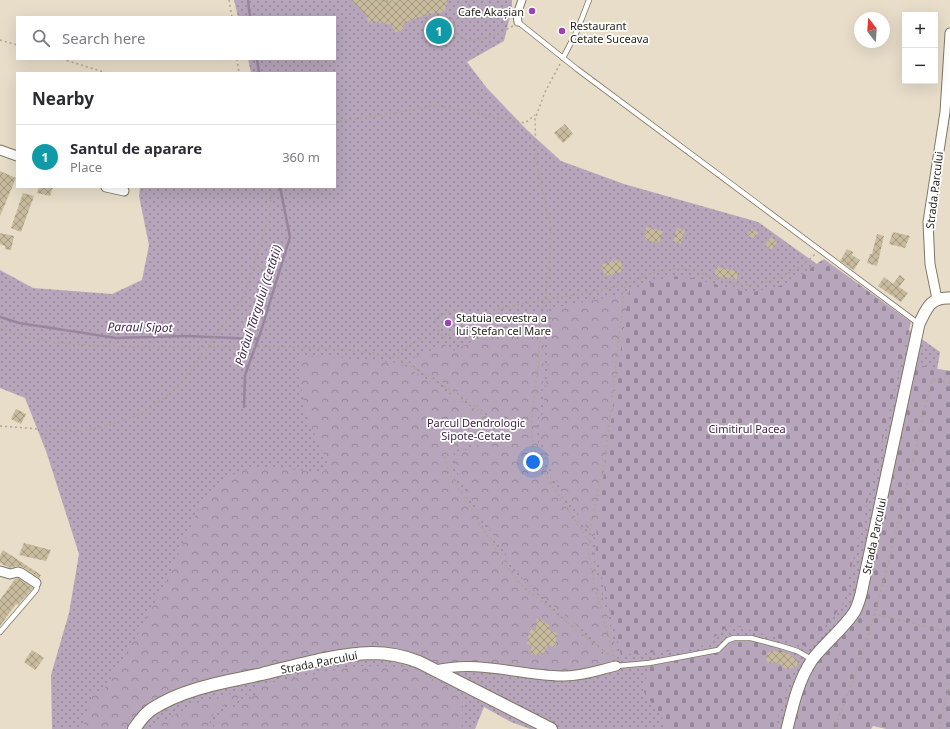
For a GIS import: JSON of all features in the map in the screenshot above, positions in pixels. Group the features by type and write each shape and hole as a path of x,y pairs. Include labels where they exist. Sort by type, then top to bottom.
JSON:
{"main road":[{"name":"Strada Parcului","path":"134,729 142,718 151,710 163,703 209,686 341,656 373,653 405,657 419,662 551,729"}],"street":[{"path":"518,22 517,14 522,0"},
{"name":"Strada Parcului","path":"787,729 796,692 803,676 813,660 840,631 854,613 861,594 919,324 931,302 936,299 930,264 928,222 945,112 950,33"},
{"path":"0,150 16,156"},
{"path":"110,188 124,191"},
{"path":"936,299 950,298"},
{"path":"0,571 10,574 18,572 36,583"},
{"path":"436,670 469,666 562,676 616,666"}],"lane":[{"path":"564,58 577,31 588,0"},
{"path":"518,22 919,324"},
{"path":"0,632 36,590 38,587 36,583"},
{"path":"616,666 649,663 718,650 728,640 734,638 751,638 781,646 797,651 813,660"}],"path":[{"path":"229,0 232,16"},
{"path":"382,0 384,2 393,0"},
{"path":"474,0 459,13 455,22 456,31 462,39 472,41 482,40 518,22"},
{"path":"0,40 16,45"},
{"path":"564,58 545,92 535,119 536,161 551,230 550,259 540,330 538,367 531,423 532,437 537,458 549,481 588,540"},
{"path":"65,60 104,72"},
{"path":"237,60 239,72"},
{"path":"336,122 436,105 525,123 537,114"},
{"path":"0,426 77,432 112,425 129,419 143,413 168,395 190,372 244,296 270,214 272,188"},
{"path":"460,321 481,313 616,287 670,269 682,269 744,285 762,283 801,266 813,257 820,249"},
{"path":"616,666 595,587 588,540 606,451 625,284"},
{"path":"455,309 464,328 444,338 439,330 434,319 455,309"},
{"path":"0,328 30,338 69,344 126,347 208,346 326,348 394,356 464,398 475,406 481,413 483,420 482,428 478,434 470,439 453,445 446,453 445,458 448,471 481,526 521,585 605,652 613,656"},
{"path":"394,356 409,345 439,330"},
{"path":"834,729 861,660 892,552 932,378 950,383"},
{"path":"874,614 950,632"},
{"path":"939,729 950,683"}],"green space":[{"name":"Parcul Dendrologic Sipote-Cetate","path":"234,0 512,0 512,8 504,41 467,62 486,87 527,130 561,161 624,184 758,222 940,352 927,431 921,559 787,729 530,729 511,722 484,707 475,729 52,729 51,675 69,613 79,554 46,451 25,398 0,388 0,270 33,288 112,294 142,280 149,245 139,196 140,188 336,188 336,72 251,72 248,60 336,60 336,16 238,16"},
{"name":"Cimitirul Pacea","path":"824,259 911,322 842,606 808,647 733,625 723,630 711,640 696,649 621,655 596,553 597,523 629,291 670,276 691,278 749,293 787,284"},
{"path":"630,293 610,465 594,539 552,473 543,449 541,426 550,332 554,308"},
{"path":"548,310 544,345 543,375 537,425 538,445 543,462 555,487 578,521 593,547 594,563 618,658 530,587 522,578 481,517 455,468 455,459 460,453 484,443 490,438 494,430 492,418 462,394 411,364 410,360 445,344 449,353 471,342 466,324"},
{"path":"300,356 400,363 486,416 490,424 490,430 481,439 455,452 451,463 453,475 486,531 524,588 620,664 575,679 489,669 442,670 392,653 234,679 153,712 140,729 83,729 84,719 93,694 104,689 138,634 164,586 199,508 212,490 229,476 251,468 271,467 321,473 326,470 327,462 306,415 301,384"},
{"path":"911,364 950,371 950,729 886,729 873,726 871,729 787,729 803,676 854,613"},
{"path":"751,638 797,651 775,729 670,729 644,692 649,663 718,650 728,640"},
{"path":"358,666 384,666 413,669 463,695 462,729 212,729 224,712 253,697 256,693 258,685"},
{"path":"250,689 236,700 215,710 207,729 153,729 155,725 197,703"}],"building":[{"path":"351,0 448,0 445,10 440,13 429,14 403,23 403,29 396,32 394,31 392,25 373,21 372,23 368,22 367,16"},
{"path":"565,124 573,134 563,143 554,133"},
{"path":"0,171 16,178 0,216"},
{"path":"39,188 53,188 50,196 37,193"},
{"path":"23,193 34,196 21,232 11,228"},
{"path":"646,227 663,231 659,243 645,240"},
{"path":"677,228 685,230 681,244 673,241"},
{"path":"752,229 758,233 754,239 747,235"},
{"path":"893,232 910,236 905,248 889,244"},
{"path":"0,233 14,236 11,250 5,249 5,246 0,244"},
{"path":"877,234 884,236 877,266 867,263 870,254 872,254"},
{"path":"771,237 777,242 771,250 765,245"},
{"path":"847,249 853,252 852,255 860,260 854,270 840,261"},
{"path":"617,260 620,261 623,267 621,272 605,276 601,265"},
{"path":"716,267 738,271 737,279 715,276"},
{"path":"900,275 905,279 899,287 908,293 901,302 878,286 884,277 893,284"},
{"path":"16,409 26,414 21,424 11,419"},
{"path":"24,543 51,550 46,561 19,555"},
{"path":"3,550 41,575 39,578 23,567 17,566 10,568 0,563 0,556"},
{"path":"18,578 33,588 18,605 16,604 0,626 0,600 15,579"},
{"path":"537,617 549,625 550,631 557,633 555,647 547,645 546,650 543,653 537,655 530,654 532,645 527,644 530,629 536,630"},
{"path":"32,650 44,658 35,670 24,662"},
{"path":"774,651 786,653 795,658 798,662 796,667 787,669 781,664 767,662 767,654"}],"waterway":[{"name":"Pârâul Târgului (Cetății)","path":"248,0 250,16"},
{"name":"Pârâul Târgului (Cetății)","path":"257,60 259,72"},
{"name":"Pârâul Târgului (Cetății)","path":"244,407 245,375 261,331 290,237 280,188"},
{"name":"Paraul Sipot","path":"0,317 19,323 116,338 186,336 258,339"}],"place":[{"name":"Cafe Akașian","path":"532,11"},
{"name":"Santul de aparare","path":"439,31"},
{"name":"Restaurant Cetate Suceava","path":"562,31"},
{"name":"Statuia ecvestra a lui Ștefan cel Mare","path":"448,323"}]}
